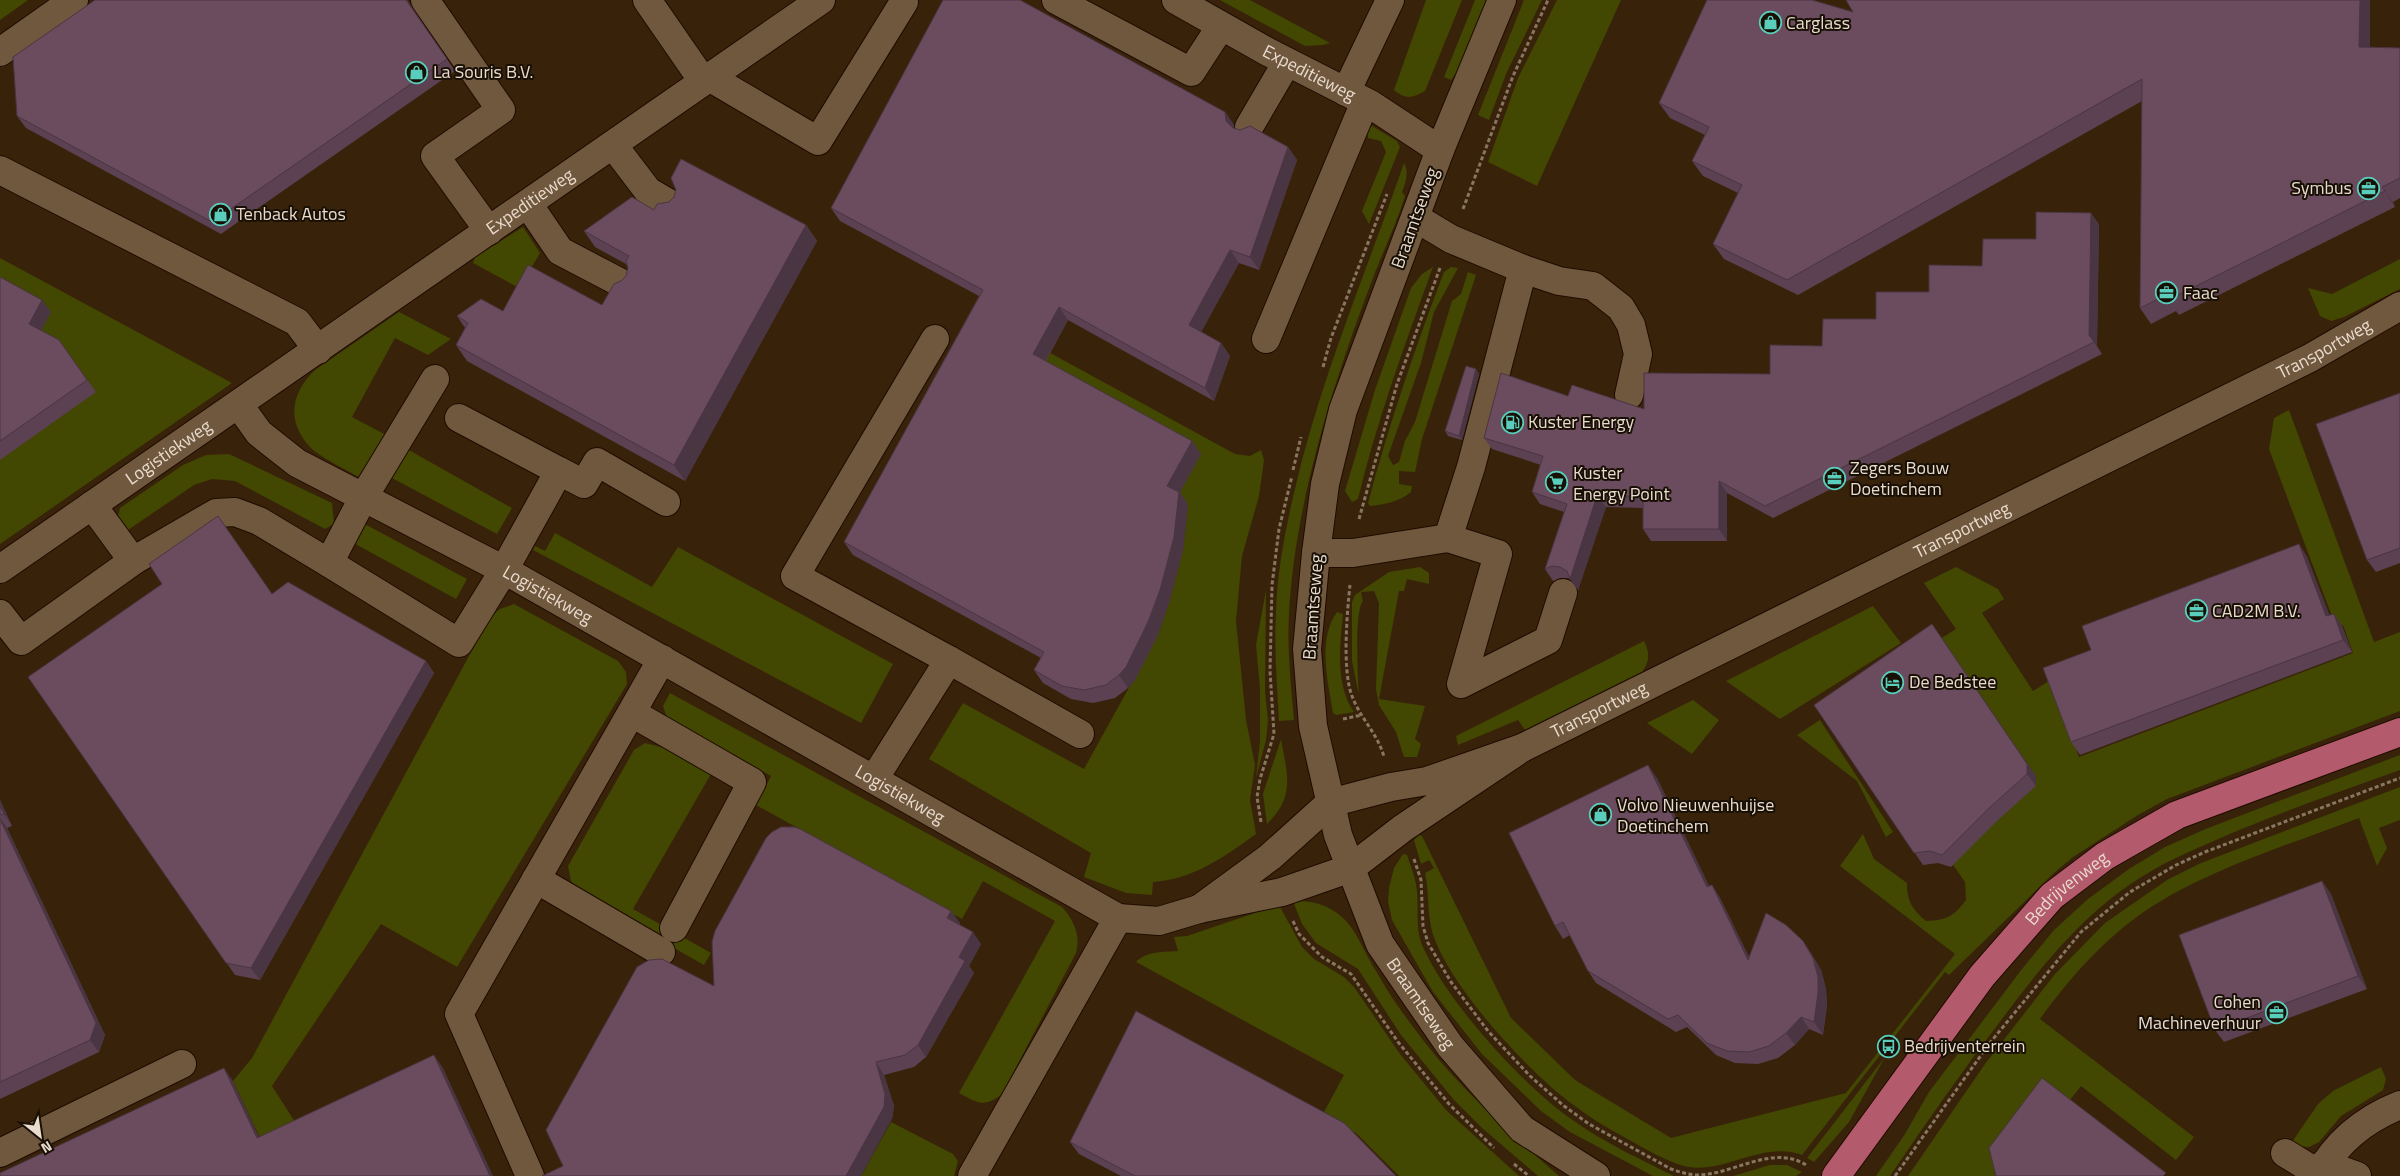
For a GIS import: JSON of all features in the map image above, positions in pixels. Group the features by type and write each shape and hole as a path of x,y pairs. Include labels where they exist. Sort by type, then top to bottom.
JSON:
{"main road":[{"name":"Bedrijvenweg","path":"1826,1173 1982,976 2052,896 2105,856 2176,815 2400,732"}],"street":[{"path":"0,52 74,0"},
{"path":"425,0 501,110 435,156 489,231"},
{"path":"648,0 706,79 818,141 904,2"},
{"name":"Expeditieweg","path":"239,405 821,0"},
{"path":"1056,0 1191,72 1221,26"},
{"name":"Expeditieweg","path":"1176,0 1287,62 1356,97 1440,150"},
{"path":"1266,339 1390,0"},
{"name":"Braamtseweg","path":"1502,0 1440,150 1343,410 1325,484 1316,553 1307,649 1313,726 1338,835 1380,944 1450,1046 1522,1129 1596,1176"},
{"path":"1249,127 1287,62"},
{"path":"613,145 648,191 672,205"},
{"path":"0,170 297,322 318,350"},
{"path":"528,204 560,251 623,284"},
{"path":"1416,218 1451,239 1523,268 1559,281 1593,286 1621,308 1632,324 1638,354 1629,395"},
{"path":"1448,538 1471,467 1523,268"},
{"name":"Transportweg","path":"1330,804 1427,781 1522,748 2310,358 2400,306"},
{"path":"935,340 795,576 1080,734"},
{"path":"329,563 363,498 435,379"},
{"name":"Logistiekweg","path":"0,569 239,405 259,433 297,463 504,570 1118,918 1158,921 1199,909 1282,892 1351,868"},
{"path":"459,418 584,484 597,462 666,502"},
{"path":"0,614 21,641 133,561 216,513 235,512 260,521 459,643 504,570 559,471"},
{"path":"92,505 133,561"},
{"path":"1316,553 1352,553 1448,538 1498,554 1461,684 1548,640 1564,593"},
{"path":"530,1176 459,1014 662,659"},
{"path":"874,780 949,660"},
{"path":"632,713 752,782 674,928"},
{"name":"Transportweg","path":"1351,868 1403,828 1522,748"},
{"name":"Logistiekweg","path":"1199,909 1270,858 1330,804"},
{"path":"536,879 661,952"},
{"path":"972,1176 1118,918"},
{"path":"0,1153 182,1064"},
{"path":"2320,1171 2351,1133 2379,1113 2400,1105"},
{"path":"2285,1153 2320,1171 2357,1176"}],"path":[{"path":"1495,123 1513,76 1548,0"},
{"path":"1895,1176 1989,1044 2057,958 2081,932 2130,892 2176,865 2205,852 2400,778"},
{"path":"1697,1175 1775,1156 1798,1160 1826,1173"}],"shaded area":[{"path":"0,0 28,0 0,20"},
{"path":"1220,0 1250,0 1330,43 1305,46"},
{"path":"1426,0 1462,0 1425,91 1406,97 1394,90"},
{"path":"1475,0 1487,0 1457,72 1451,80 1444,77"},
{"path":"1524,0 1542,0 1506,74 1489,120 1478,115"},
{"path":"1557,0 1621,0 1537,186 1488,162 1518,78"},
{"path":"1372,126 1397,141 1400,147 1369,224 1362,211 1386,152 1381,141 1368,138 1367,129"},
{"path":"1404,163 1406,177 1402,192 1405,196 1346,353 1319,439 1308,483 1299,527 1289,614 1289,654 1294,720 1279,721 1275,626 1282,552 1291,508 1305,451 1330,367"},
{"path":"523,227 540,253 527,275 532,295 473,263 475,257"},
{"path":"0,258 232,383 0,544"},
{"path":"2400,259 2400,289 2344,317 2331,321 2320,316 2308,288 2332,294"},
{"path":"1433,267 1383,411 1358,499 1352,502 1345,491 1375,390 1411,288 1422,274"},
{"path":"1451,267 1458,268 1434,312 1421,363 1388,456 1393,465 1399,462 1405,441 1415,422 1452,301 1461,294 1468,272 1476,275 1422,439 1415,472 1399,471 1399,484 1412,486 1411,492 1392,502 1370,506 1368,503 1403,386 1444,272"},
{"path":"399,312 451,339 428,355 395,338 352,417 388,436 362,479 310,447 297,427 294,407 301,388 315,370"},
{"path":"988,319 1235,454 1250,456 1261,450 1264,460 1259,496 1242,556 1236,621 1246,720 1255,765 1250,800 1256,834 1208,866 1182,876 1153,882 1152,895 1126,893 1084,877 1091,853 929,759 963,703 1084,769 1158,635 1169,603 1183,550 1188,505 981,333"},
{"path":"2289,410 2374,642 2400,632 2400,711 2167,799 2138,815 2073,857 2055,872 1949,975 1945,972 1802,1155 1772,1152 1699,1168 1684,1166 1658,1156 1596,1121 1557,1092 1516,1053 1476,1007 1445,961 1432,932 1425,873 1434,868 1429,860 1421,864 1414,840 1419,835 1422,836 1511,1018 1575,1080 1671,1138 1846,1093 1955,954 1840,866 1863,834 1874,859 1907,883 1911,904 1926,921 1939,920 1953,914 1966,900 1965,882 1951,862 1940,639 1956,629 1924,583 1956,567 1998,589 2004,599 1982,613 2033,691 2049,681 2079,757 2353,653 2343,625 2336,627 2269,449 2274,418"},
{"path":"407,449 512,508 497,534 392,478"},
{"path":"229,454 332,503 334,524 325,529 235,481 212,479 194,485 125,532 117,521 120,508 183,465 206,455"},
{"path":"361,522 467,579 456,599 350,541"},
{"path":"555,533 652,587 678,547 893,664 861,723 533,550 535,546 545,551"},
{"path":"1420,567 1429,573 1429,584 1407,579 1404,591 1399,591 1379,699 1425,706 1415,739 1421,744 1417,757 1404,757 1396,732 1379,705 1376,689 1379,603 1374,591 1361,592 1363,601 1358,618 1357,662 1359,696 1352,661 1352,602 1355,595 1389,572"},
{"path":"1266,590 1265,692 1268,720 1266,740 1256,778 1260,741 1260,688 1256,645"},
{"path":"514,604 618,661 626,672 627,684 457,967 381,924 272,1086 302,1133 278,1176 233,1081 252,1058 490,617 500,609"},
{"path":"1873,606 1901,643 1780,719 1726,681"},
{"path":"1337,612 1343,614 1340,652 1341,677 1348,701 1354,712 1336,715 1333,713 1327,675 1326,648 1327,635"},
{"path":"1644,641 1648,657 1647,664 1642,672 1525,730 1518,720 1458,745 1456,736"},
{"path":"670,693 1062,907 1070,918 1077,934 1076,953 1002,1094 990,1101 980,1102 959,1093 1055,921 983,881 962,919 756,805 771,776 667,718 663,706"},
{"path":"1693,700 1719,720 1692,754 1647,723"},
{"path":"1820,720 1893,832 1886,837 1857,781 1797,735"},
{"path":"1281,739 1287,774 1286,794 1276,814 1267,824 1263,794"},
{"path":"645,743 665,748 711,774 633,909 711,953 704,965 584,897 571,881 568,866 634,750"},
{"path":"2400,755 2400,770 2284,812 2190,851 2148,873 2105,903 2068,939 2034,978 1987,1038 1890,1176 1876,1176 1905,1134 1929,1092 2022,969 2054,930 2088,899 2129,869 2165,847 2208,828"},
{"path":"2400,787 2400,820 2379,828 2387,848 2377,866 2359,818 2255,856 2204,878 2156,904 2123,928 2078,971 2040,1019 2194,1137 2176,1160 2081,1086 2066,1105 2034,1176 1908,1176 1985,1064 2055,974 2105,923 2167,880 2201,863"},
{"path":"1403,854 1407,855 1416,884 1418,924 1423,947 1450,993 1489,1042 1532,1087 1574,1121 1610,1144 1674,1176 1653,1176 1570,1132 1541,1111 1482,1054 1433,992 1392,920 1388,902 1389,888 1394,868"},
{"path":"1293,901 1323,905 1342,916 1355,933 1389,993 1430,1049 1482,1106 1559,1176 1538,1176 1482,1128 1454,1100 1401,1035 1358,969 1316,943 1302,924"},
{"path":"1279,905 1302,947 1314,959 1344,977 1354,987 1400,1054 1446,1110 1519,1176 1399,1176 1357,1134 1323,1114 1344,1075 1136,962 1150,954 1178,951 1174,937 1187,936"},
{"path":"1885,1057 1849,1122 1814,1162 1807,1158"},
{"path":"2381,1067 2386,1079 2383,1090 2341,1116 2319,1142 2309,1147 2298,1146 2292,1142 2318,1104 2333,1091"},
{"path":"891,1122 953,1154 958,1161 954,1176 861,1176"},
{"path":"1770,1165 1787,1165 1802,1172 1796,1176 1733,1176"}],"building":[{"path":"95,0 406,0 447,59 212,222 17,116 13,57"},
{"path":"943,0 1020,0 1225,112 1226,121 1233,128 1240,130 1250,126 1288,147 1250,257 1230,250 1189,325 1221,343 1205,388 1059,307 1033,354 1192,441 1167,486 1179,492 1174,537 1160,590 1148,622 1126,667 1119,675 1106,685 1084,690 1062,686 1034,670 1044,652 844,542 983,290 831,208"},
{"path":"1707,0 1812,0 1853,12 1846,0 2360,0 2359,47 2400,48 2400,178 2382,187 2385,191 2168,300 2166,295 2140,308 2142,79 1787,280 1713,244 1742,185 1692,161 1709,127 1659,103"},
{"path":"681,159 806,225 674,465 456,345 468,323 457,316 481,299 503,311 528,265 602,305 614,284 626,276 628,268 626,261 629,256 584,231 632,197 654,210 657,204 669,202 674,197 676,190 671,178"},
{"path":"2036,212 2091,213 2089,335 2094,342 1765,506 1719,481 1719,529 1643,529 1643,496 1597,496 1570,579 1567,571 1560,567 1552,566 1545,569 1567,504 1532,492 1543,456 1484,438 1501,373 1568,396 1572,385 1644,409 1644,373 1770,374 1770,345 1822,346 1823,319 1876,319 1876,292 1929,292 1929,265 1982,266 1983,239 2036,239"},
{"path":"0,277 42,300 29,324 59,340 87,380 0,441"},
{"path":"1466,366 1476,369 1459,436 1445,431"},
{"path":"2400,393 2400,548 2367,560 2316,424"},
{"path":"218,516 272,594 288,582 426,661 251,968 226,963 28,677 162,584 149,564"},
{"path":"2299,544 2326,616 2334,614 2343,640 2071,742 2043,668 2091,650 2082,626"},
{"path":"1932,624 2027,764 2027,774 1988,809 1942,855 1930,851 1914,853 1814,705"},
{"path":"1648,765 1707,887 1712,885 1748,960 1766,913 1786,925 1803,941 1813,958 1818,977 1814,1022 1801,1017 1786,1033 1769,1046 1749,1052 1727,1051 1707,1043 1678,1015 1668,1019 1588,971 1563,922 1555,926 1509,833"},
{"path":"0,806 4,814 0,815"},
{"path":"0,819 96,1023 90,1040 0,1082"},
{"path":"781,827 800,829 951,911 947,918 973,932 959,957 965,961 918,1045 905,1055 876,1062 885,1094 884,1107 846,1176 542,1176 563,1166 546,1130 637,967 649,960 662,959 714,986 712,942 715,931 766,838"},
{"path":"2322,881 2358,976 2215,1030 2179,935"},
{"path":"1136,1011 1344,1123 1396,1176 1135,1176 1070,1142"},
{"path":"434,1055 490,1176 0,1176 0,1173 224,1068 257,1138"},
{"path":"2042,1078 2166,1173 2163,1176 1996,1176 1989,1148"}],"place":[{"name":"Carglass","path":"1770,23"},
{"name":"La Souris B.V.","path":"417,72"},
{"name":"Symbus","path":"2368,188"},
{"name":"Tenback Autos","path":"220,214"},
{"name":"Faac","path":"2167,293"},
{"name":"Kuster Energy","path":"1512,422"},
{"name":"Zegers Bouw Doetinchem","path":"1834,478"},
{"name":"Kuster Energy Point","path":"1557,483"},
{"name":"CAD2M B.V.","path":"2196,611"},
{"name":"De Bedstee","path":"1893,682"},
{"name":"Volvo Nieuwenhuijse Doetinchem","path":"1601,815"},
{"name":"Cohen Machineverhuur","path":"2277,1012"},
{"name":"Bedrijventerrein","path":"1888,1046"}]}
